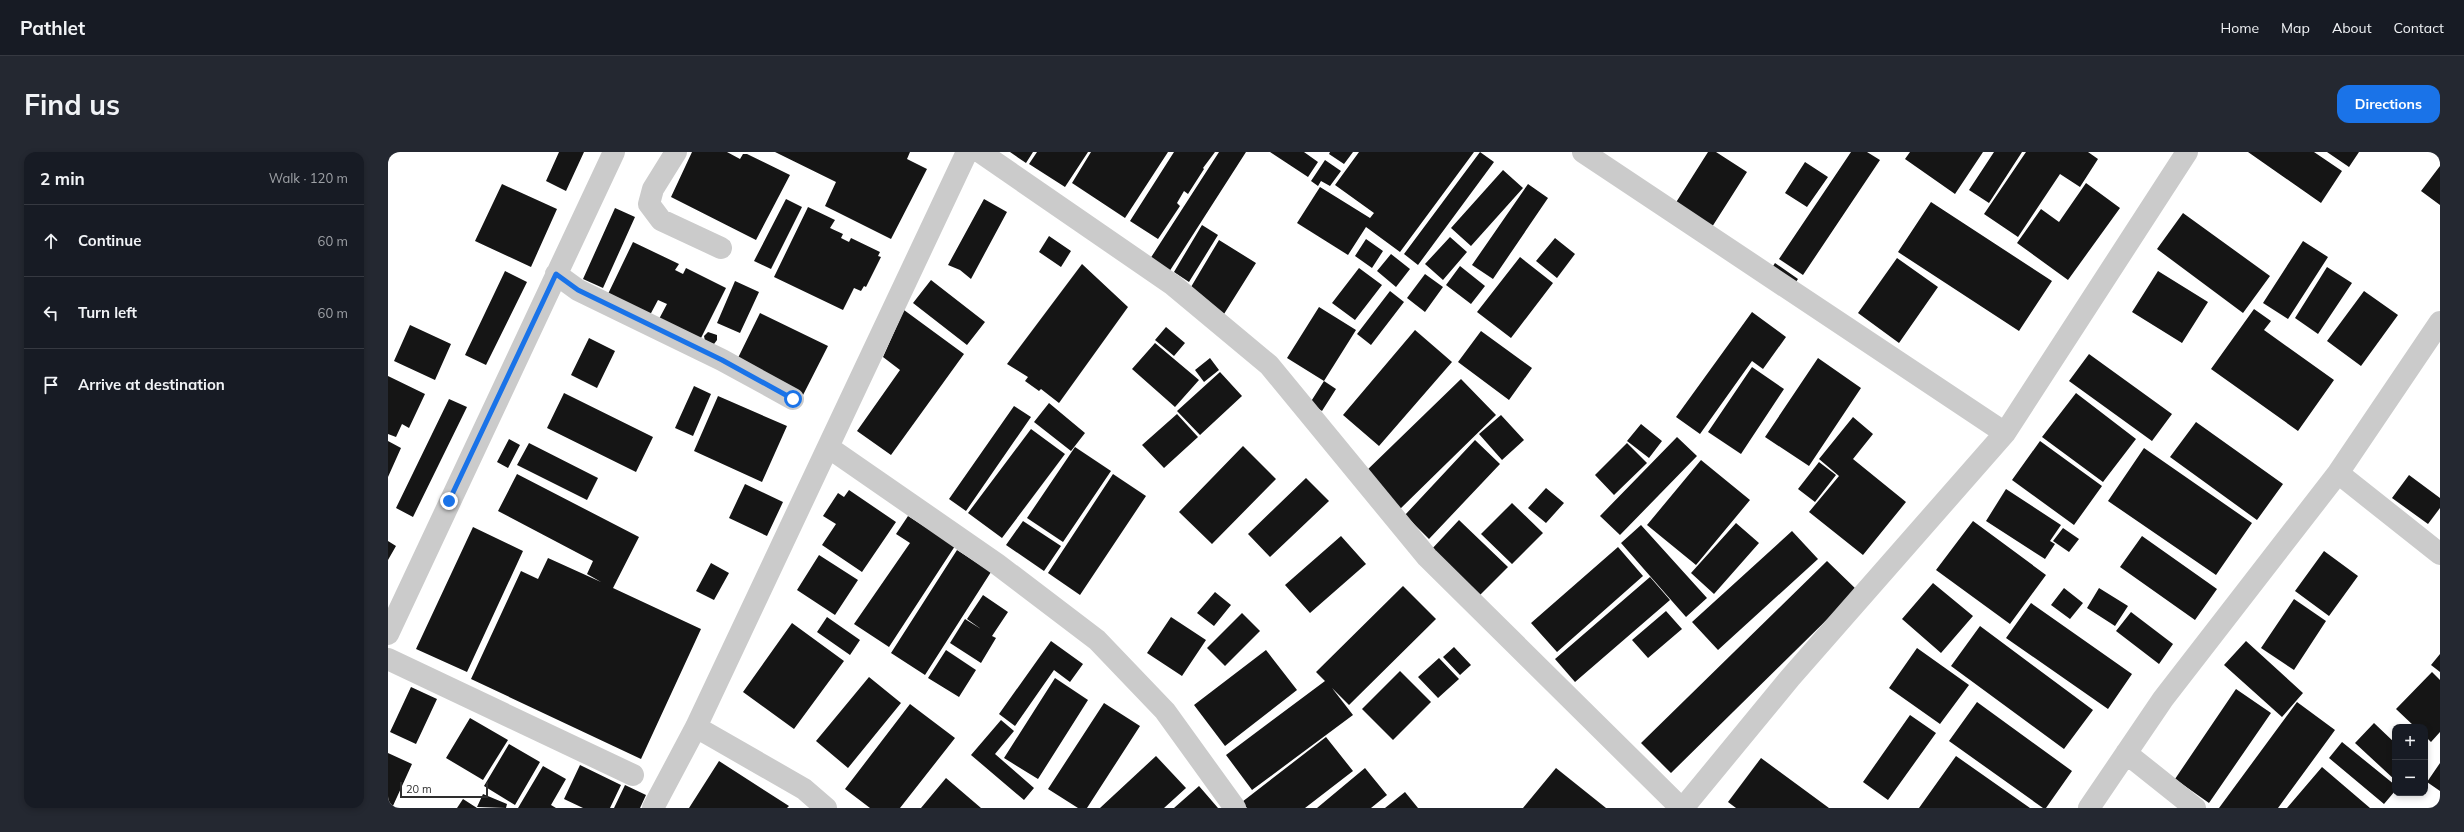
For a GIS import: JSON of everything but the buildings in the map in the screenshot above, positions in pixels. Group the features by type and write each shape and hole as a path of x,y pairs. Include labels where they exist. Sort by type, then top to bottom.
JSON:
{"street":[{"path":"388,634 614,152"},
{"path":"676,152 653,190 649,204 661,220 721,248"},
{"path":"653,808 696,727 967,152"},
{"path":"980,152 1173,285 1269,365 1427,557 1682,808 1790,678 2004,433 2187,152"},
{"path":"1583,152 2004,433"},
{"path":"556,274 578,290 722,360 793,399"},
{"path":"2089,808 2164,699 2338,473 2440,322"},
{"path":"828,447 997,564 1097,640 1165,711 1235,808"},
{"path":"2338,473 2440,554"},
{"path":"388,659 633,775"},
{"path":"696,727 804,789 826,808"},
{"path":"2126,753 2194,808"}],"route":[{"path":"449,501 556,274 578,290 722,360 793,399"}]}
